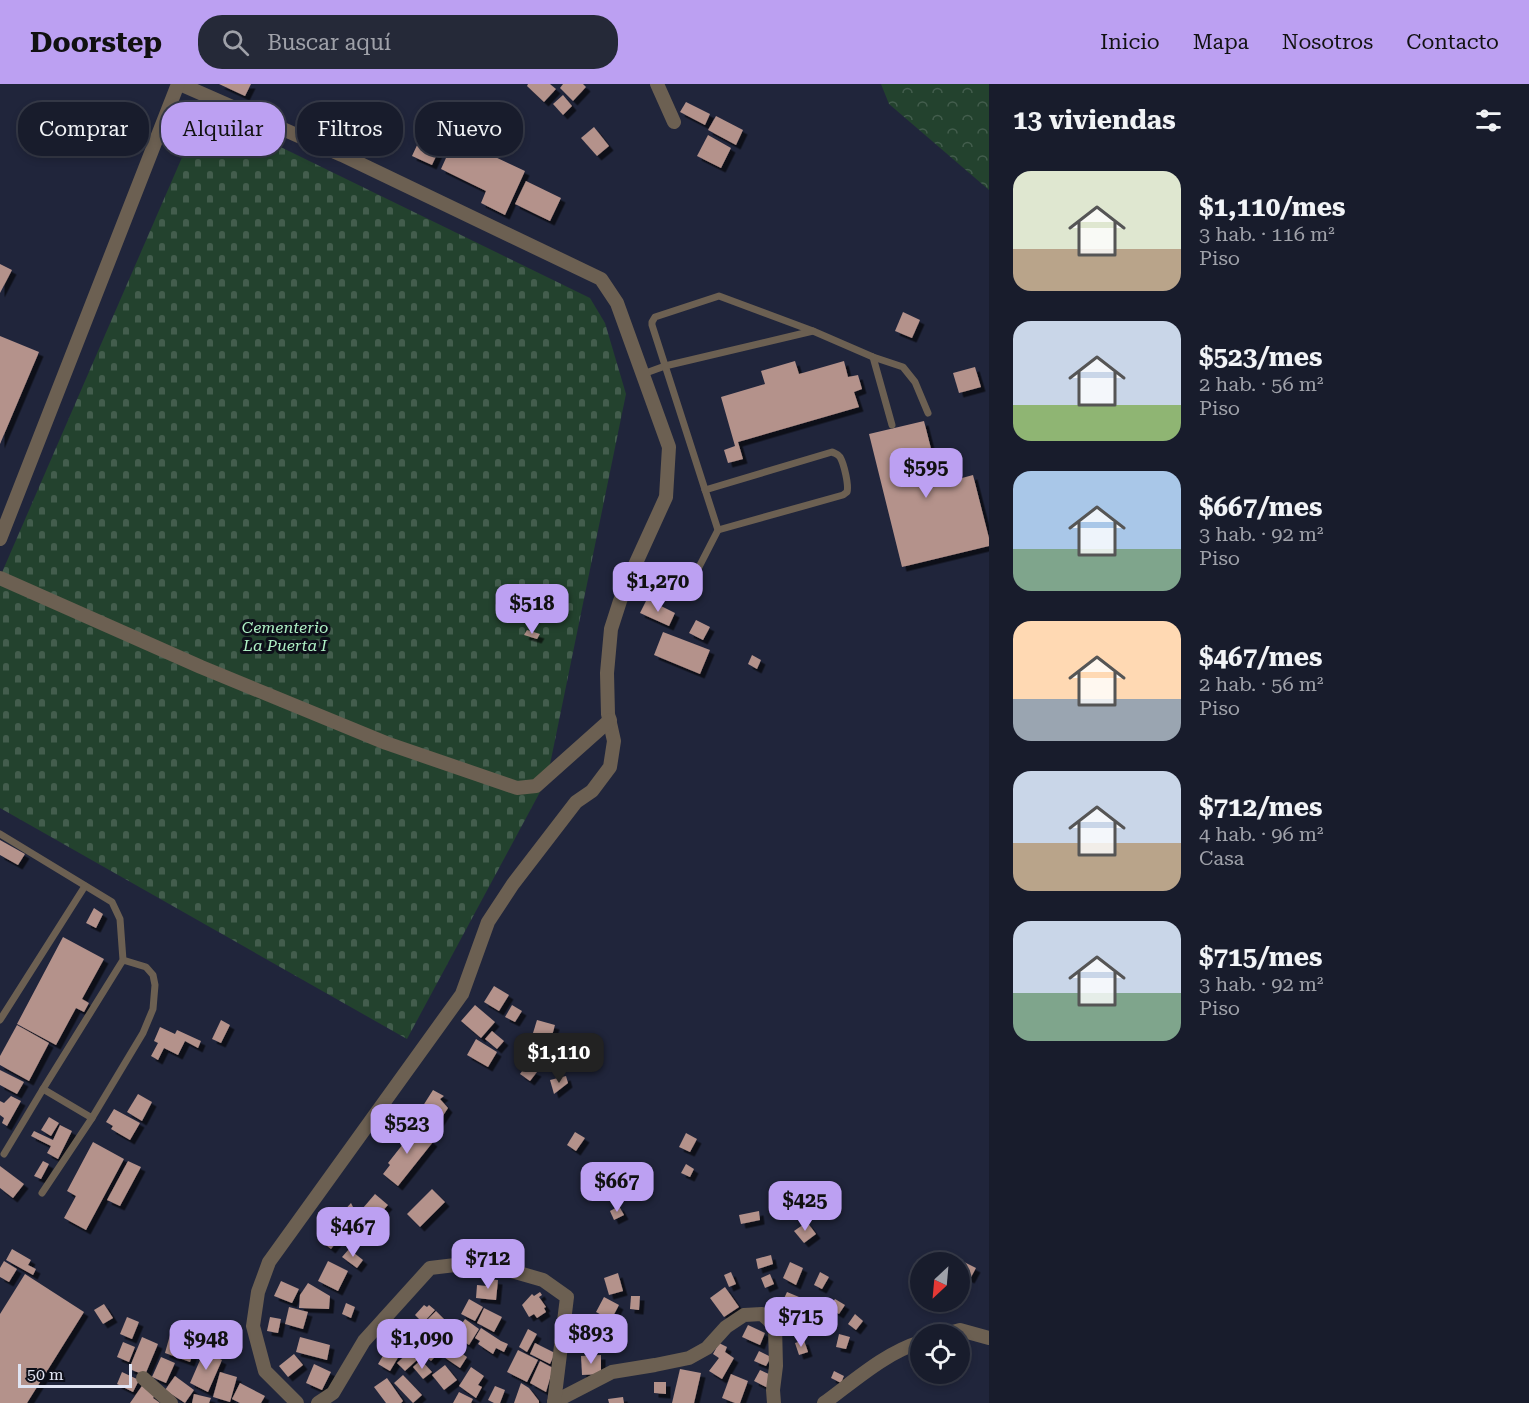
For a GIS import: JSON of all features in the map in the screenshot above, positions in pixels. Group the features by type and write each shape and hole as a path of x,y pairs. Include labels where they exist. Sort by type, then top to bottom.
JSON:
{"street":[{"path":"0,539 179,84 342,155 600,279 617,303 669,447 666,497 630,576 611,629 607,673 608,714 614,741 610,767 592,791 576,802 513,884 488,922 462,994 269,1262 258,1292 253,1326 265,1371 297,1403"},
{"path":"657,84 674,122"},
{"path":"0,578 201,667 386,743 517,788 536,786 610,720"},
{"path":"318,1403 333,1393 364,1341 430,1269 481,1262 543,1280 567,1298 554,1402 570,1399 612,1372 689,1358 707,1348 726,1327 744,1315 762,1314 775,1326 774,1403"},
{"path":"970,1333 989,1338"},
{"path":"824,1403 881,1362 910,1346"},
{"path":"143,1378 171,1403"}],"lane":[{"path":"630,576 666,588 685,588 718,530 652,325 655,318 719,296 903,367 915,382 928,413"},
{"path":"643,374 665,366 813,331"},
{"path":"873,357 892,425"},
{"path":"705,490 832,452 841,458 849,486 843,495 718,530"},
{"path":"0,834 112,902 120,919 123,960 4,1154"},
{"path":"0,1020 85,886"},
{"path":"42,1193 92,1118 143,1033 153,1009 155,985 153,975 146,968 123,960"},
{"path":"43,1089 92,1118"}],"green space":[{"path":"881,84 989,84 989,190 889,104"},
{"name":"Cementerio La Puerta I","path":"285,149 590,298 605,323 626,394 547,779 407,1039 0,808 0,577 183,156 285,156"}],"building":[{"path":"219,84 251,84 245,96"},
{"path":"528,84 550,84 556,89 544,102 527,86"},
{"path":"563,84 583,84 586,87 573,101 560,88"},
{"path":"563,95 572,106 563,115 553,104"},
{"path":"686,102 710,114 705,125 680,112"},
{"path":"716,116 743,130 736,145 708,130"},
{"path":"594,127 609,146 597,156 581,138"},
{"path":"708,135 731,148 721,168 697,156"},
{"path":"415,150 415,156 436,156 432,165 412,156"},
{"path":"447,156 493,156 525,171 505,215 481,203 486,191 441,169"},
{"path":"526,181 561,198 550,221 515,204"},
{"path":"0,264 12,270 0,293"},
{"path":"903,312 920,320 912,338 895,331"},
{"path":"0,336 39,352 0,444"},
{"path":"795,361 799,374 844,361 848,377 858,375 862,389 854,392 859,407 738,442 743,459 728,463 724,450 735,446 721,397 765,384 761,371"},
{"path":"975,367 981,387 959,393 953,373"},
{"path":"924,421 940,484 973,475 989,546 902,567 869,434"},
{"path":"647,599 675,613 669,626 640,613"},
{"path":"696,620 710,627 703,640 689,633"},
{"path":"527,630 540,634 537,639 524,635"},
{"path":"663,632 710,650 700,674 654,655"},
{"path":"752,655 761,660 757,669 748,664"},
{"path":"0,840 25,854 18,865 0,855"},
{"path":"94,908 103,914 96,928 86,923"},
{"path":"63,937 104,959 82,999 89,1003 84,1012 76,1008 56,1045 17,1024"},
{"path":"494,986 509,995 499,1011 484,1002"},
{"path":"475,1005 495,1022 481,1038 461,1021"},
{"path":"512,1005 522,1011 515,1022 505,1017"},
{"path":"221,1020 230,1025 221,1043 212,1039"},
{"path":"537,1020 555,1025 551,1039 533,1033"},
{"path":"17,1025 49,1043 29,1081 0,1065 0,1056"},
{"path":"160,1027 175,1034 177,1030 201,1041 198,1048 185,1041 178,1055 164,1048 158,1060 151,1056 158,1043 154,1041"},
{"path":"492,1031 504,1041 497,1049 485,1039"},
{"path":"476,1039 497,1052 488,1067 467,1055"},
{"path":"525,1067 537,1072 530,1081 520,1074"},
{"path":"0,1070 24,1082 17,1094 0,1085"},
{"path":"566,1076 568,1083 554,1094 550,1080"},
{"path":"433,1090 444,1096 440,1099 448,1108 433,1131 414,1120"},
{"path":"138,1094 152,1102 142,1121 127,1112"},
{"path":"11,1096 21,1101 7,1126 2,1123 4,1118 0,1115 0,1101 4,1103"},
{"path":"114,1109 140,1123 130,1140 111,1129 113,1126 106,1122"},
{"path":"49,1117 59,1123 51,1136 41,1130"},
{"path":"406,1122 433,1142 398,1186 383,1174 408,1134 401,1129"},
{"path":"60,1125 72,1131 58,1159 47,1153 51,1146 31,1136 34,1131 53,1140"},
{"path":"575,1132 585,1138 576,1151 567,1145"},
{"path":"686,1133 697,1139 690,1152 679,1147"},
{"path":"93,1142 124,1159 86,1230 64,1218 76,1196 67,1191"},
{"path":"43,1161 49,1164 41,1179 34,1176"},
{"path":"128,1161 141,1167 120,1206 107,1200"},
{"path":"686,1164 694,1169 690,1177 681,1173"},
{"path":"0,1166 24,1184 13,1198 0,1188"},
{"path":"610,1174 616,1181 605,1189 599,1182"},
{"path":"432,1189 445,1202 420,1227 407,1214"},
{"path":"375,1194 388,1205 376,1218 363,1208"},
{"path":"351,1203 361,1223 351,1234 335,1221"},
{"path":"619,1206 624,1215 614,1220 610,1211"},
{"path":"759,1211 760,1220 741,1224 739,1215"},
{"path":"807,1222 816,1234 804,1243 794,1231"},
{"path":"328,1231 338,1240 331,1249 320,1240"},
{"path":"12,1249 31,1260 28,1265 36,1269 33,1275 6,1260"},
{"path":"349,1249 363,1260 357,1268 342,1257"},
{"path":"771,1255 773,1264 758,1269 756,1259"},
{"path":"4,1261 17,1269 9,1282 0,1277 0,1268"},
{"path":"328,1261 348,1271 338,1291 318,1281"},
{"path":"790,1262 803,1268 796,1285 783,1278"},
{"path":"970,1265 976,1268 970,1279"},
{"path":"731,1272 736,1284 729,1287 724,1275"},
{"path":"820,1272 829,1277 822,1289 814,1285"},
{"path":"618,1273 623,1291 609,1295 604,1278"},
{"path":"25,1274 84,1312 27,1403 0,1403 0,1314"},
{"path":"770,1274 774,1284 765,1288 761,1278"},
{"path":"488,1279 498,1280 496,1300 476,1298 477,1285 487,1286"},
{"path":"281,1281 299,1289 292,1303 274,1296"},
{"path":"308,1283 330,1296 329,1309 299,1308 300,1295"},
{"path":"725,1287 739,1307 724,1317 710,1298"},
{"path":"540,1292 542,1295 539,1297 546,1307 544,1308 546,1312 537,1318 534,1314 529,1317 522,1305 532,1294 534,1296"},
{"path":"787,1292 799,1297 793,1311 781,1305"},
{"path":"631,1296 640,1296 639,1310 630,1309"},
{"path":"604,1297 619,1305 611,1320 596,1312"},
{"path":"469,1299 483,1307 475,1321 461,1314"},
{"path":"835,1299 845,1305 839,1314 829,1308"},
{"path":"346,1303 355,1307 351,1318 342,1314"},
{"path":"104,1304 113,1318 103,1324 94,1310"},
{"path":"424,1305 427,1307 429,1305 435,1310 423,1323 415,1315"},
{"path":"289,1307 308,1312 303,1329 285,1324"},
{"path":"484,1308 502,1317 494,1332 477,1323"},
{"path":"436,1311 444,1319 441,1323 452,1330 444,1341 429,1331 433,1327 429,1328 424,1323"},
{"path":"855,1314 863,1321 856,1330 848,1324"},
{"path":"127,1317 139,1322 132,1339 120,1334"},
{"path":"270,1317 281,1319 278,1333 267,1331"},
{"path":"465,1319 479,1329 469,1345 454,1335"},
{"path":"748,1325 765,1333 760,1345 742,1337"},
{"path":"481,1328 508,1344 504,1352 496,1348 493,1354 478,1344 480,1341 475,1338"},
{"path":"528,1329 537,1334 527,1352 519,1347"},
{"path":"426,1330 444,1347 431,1361 412,1344"},
{"path":"839,1334 850,1337 846,1349 836,1347"},
{"path":"170,1335 196,1344 190,1362 165,1353"},
{"path":"142,1337 158,1344 145,1375 129,1369"},
{"path":"300,1337 330,1345 327,1360 296,1352"},
{"path":"804,1340 808,1352 799,1355 795,1343"},
{"path":"123,1342 135,1347 129,1362 117,1357"},
{"path":"535,1343 555,1353 550,1364 530,1354"},
{"path":"719,1343 727,1347 725,1352 734,1358 722,1379 709,1371 719,1358 713,1354"},
{"path":"390,1344 402,1351 390,1371 378,1364"},
{"path":"448,1344 467,1357 460,1368 441,1355"},
{"path":"518,1350 538,1360 527,1382 507,1372"},
{"path":"204,1351 222,1360 208,1392 190,1383"},
{"path":"759,1351 771,1357 766,1366 754,1361"},
{"path":"409,1352 417,1360 405,1371 397,1363"},
{"path":"294,1354 303,1365 288,1377 279,1366"},
{"path":"601,1355 601,1374 582,1375 581,1356"},
{"path":"161,1357 175,1363 166,1383 152,1377"},
{"path":"421,1360 432,1372 423,1379 413,1367"},
{"path":"540,1361 553,1368 546,1392 530,1383"},
{"path":"314,1364 331,1372 322,1390 306,1383"},
{"path":"445,1365 457,1380 444,1390 432,1375"},
{"path":"471,1367 484,1376 478,1385 482,1387 476,1398 459,1386"},
{"path":"680,1369 701,1373 694,1403 672,1403"},
{"path":"760,1370 773,1376 768,1388 754,1381"},
{"path":"834,1371 844,1376 841,1383 831,1378"},
{"path":"122,1372 139,1380 133,1392 117,1384"},
{"path":"220,1372 237,1377 230,1402 213,1397"},
{"path":"731,1374 748,1381 740,1403 722,1398"},
{"path":"403,1375 422,1395 413,1403 394,1383"},
{"path":"175,1376 194,1390 185,1403 165,1390"},
{"path":"387,1378 403,1401 401,1403 386,1403 374,1387"},
{"path":"654,1382 666,1382 666,1394 654,1393"},
{"path":"144,1383 157,1392 153,1398 160,1403 130,1403"},
{"path":"240,1383 265,1396 261,1403 240,1403 232,1399"},
{"path":"521,1383 529,1388 539,1403 514,1403"},
{"path":"495,1386 505,1390 500,1403 488,1400"},
{"path":"459,1392 473,1399 471,1403 453,1403"},
{"path":"194,1394 211,1398 209,1403 192,1403"},
{"path":"623,1397 624,1403 609,1403 608,1399"}]}
